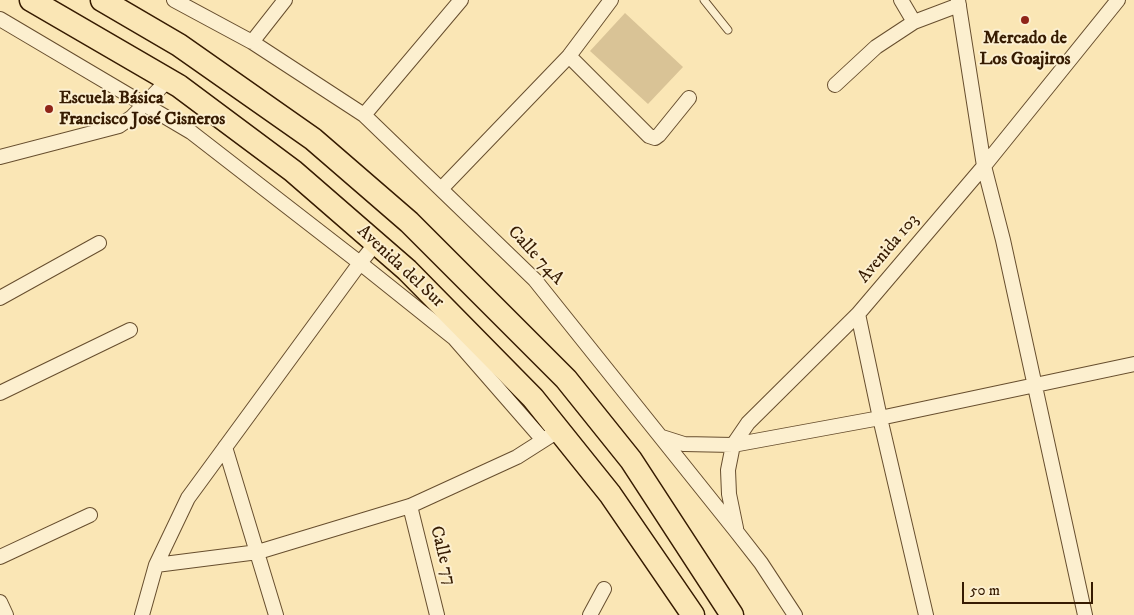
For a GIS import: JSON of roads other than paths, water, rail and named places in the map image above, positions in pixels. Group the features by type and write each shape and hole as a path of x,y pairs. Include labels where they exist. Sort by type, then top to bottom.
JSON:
{"highway":[{"name":"Avenida del Sur","path":"30,0 168,80 293,171 407,270 533,398 551,435 610,494 693,615"},
{"name":"Avenida del Sur","path":"102,0 179,45 313,139 409,222 572,387 631,460 732,615"}],"street":[{"path":"252,42 285,0"},
{"path":"364,115 461,0"},
{"path":"442,188 569,56 611,0"},
{"path":"901,0 914,22"},
{"name":"Avenida 103","path":"736,531 729,494 728,470 732,445 748,423 858,314 984,166 1118,0"},
{"name":"Calle 74A","path":"183,2 252,42 364,115 442,188 535,280 761,563 796,615"},
{"path":"835,85 876,47 914,22 958,3 984,166 1003,240 1085,615"},
{"path":"0,19 191,132 454,338 551,435 517,457 410,506 258,552 156,564"},
{"path":"569,56 649,136 654,138 659,135 689,98"},
{"path":"0,156 119,126 132,117 168,80"},
{"path":"0,298 99,243"},
{"path":"142,615 156,564 188,498 360,263 376,244"},
{"path":"858,314 926,615"},
{"path":"0,394 130,330"},
{"path":"662,437 684,444 732,445 880,418 1134,364"},
{"path":"225,447 276,615"},
{"name":"Calle 77","path":"410,506 437,615"},
{"path":"0,557 90,515"},
{"path":"590,615 604,589"},
{"path":"0,602 6,615"}],"lane":[{"path":"704,0 728,30"}],"place":[{"name":"Mercado de Los Goajiros","path":"1025,20"},
{"name":"Escuela Básica Francisco José Cisneros","path":"49,109"}]}
